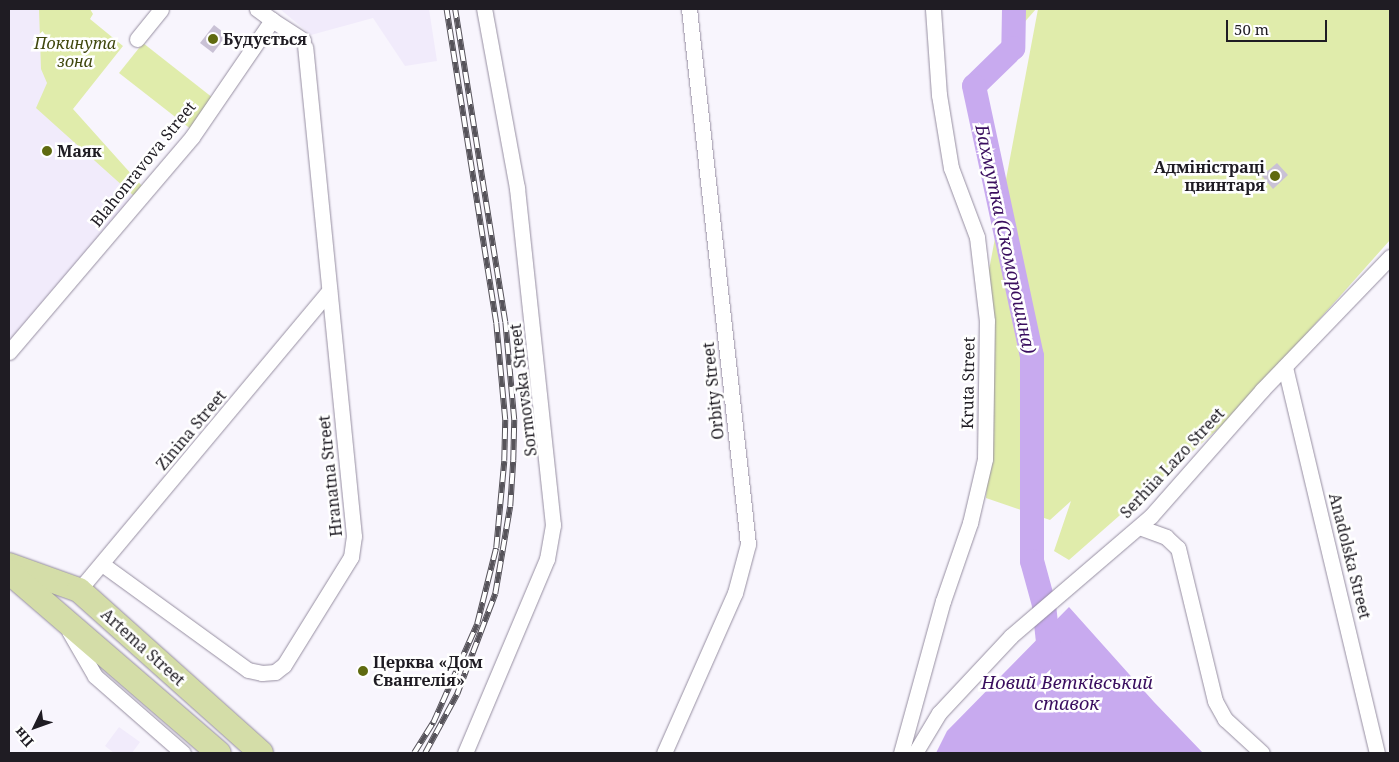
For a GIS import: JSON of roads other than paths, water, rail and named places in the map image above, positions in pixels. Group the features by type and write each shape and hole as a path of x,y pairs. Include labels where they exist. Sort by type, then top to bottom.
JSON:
{"main road":[{"name":"Artema Street","path":"9,565 79,590 262,753"},
{"name":"Artema Street","path":"9,572 219,753"},
{"path":"60,614 73,599 100,609"}],"street":[{"path":"137,40 161,9"},
{"path":"257,9 272,20"},
{"name":"Sormovska Street","path":"466,753 547,558 553,525 518,188 484,9"},
{"name":"Orbity Street","path":"664,753 735,593 748,544 689,9"},
{"name":"Kruta Street","path":"901,753 943,601 970,523 985,459 986,322 977,237 951,168 939,95 933,9"},
{"name":"Hranatna Street","path":"102,564 248,670 275,672 284,665 346,570 354,547 304,43 272,20"},
{"name":"Blahonravova Street","path":"9,352 192,137 272,20"},
{"name":"Serhiia Lazo Street","path":"915,753 940,713 1011,636 1139,528 1285,367 1390,257"},
{"name":"Zinina Street","path":"79,590 329,291"},
{"name":"Anadolska Street","path":"1285,367 1377,753"},
{"path":"1139,528 1166,537 1178,548 1215,701 1225,719 1262,753"},
{"path":"60,614 96,676 183,753"}],"water":[{"name":"Новий Ветківський ставок","path":"1069,607 1154,702 1203,753 936,753 947,731"}],"waterway":[{"name":"Бахмутка (Скоморошина)","path":"1014,9 1013,48 974,86 1032,356 1032,561 1044,605 1050,660"}],"railway":[{"path":"414,753 433,723 477,624 496,548 504,461 505,420 496,323 446,9"},
{"path":"425,753 457,694 495,594 510,506 513,461 514,420 505,322 455,9"}],"place":[{"name":"Будується","path":"213,39"},
{"name":"Маяк","path":"47,151"},
{"name":"Адміністраці цвинтаря","path":"1275,176"},
{"name":"Церква «Дом Євангелія»","path":"363,671"}],"park label":[{"name":"Покинута зона","path":"75,52"}]}
